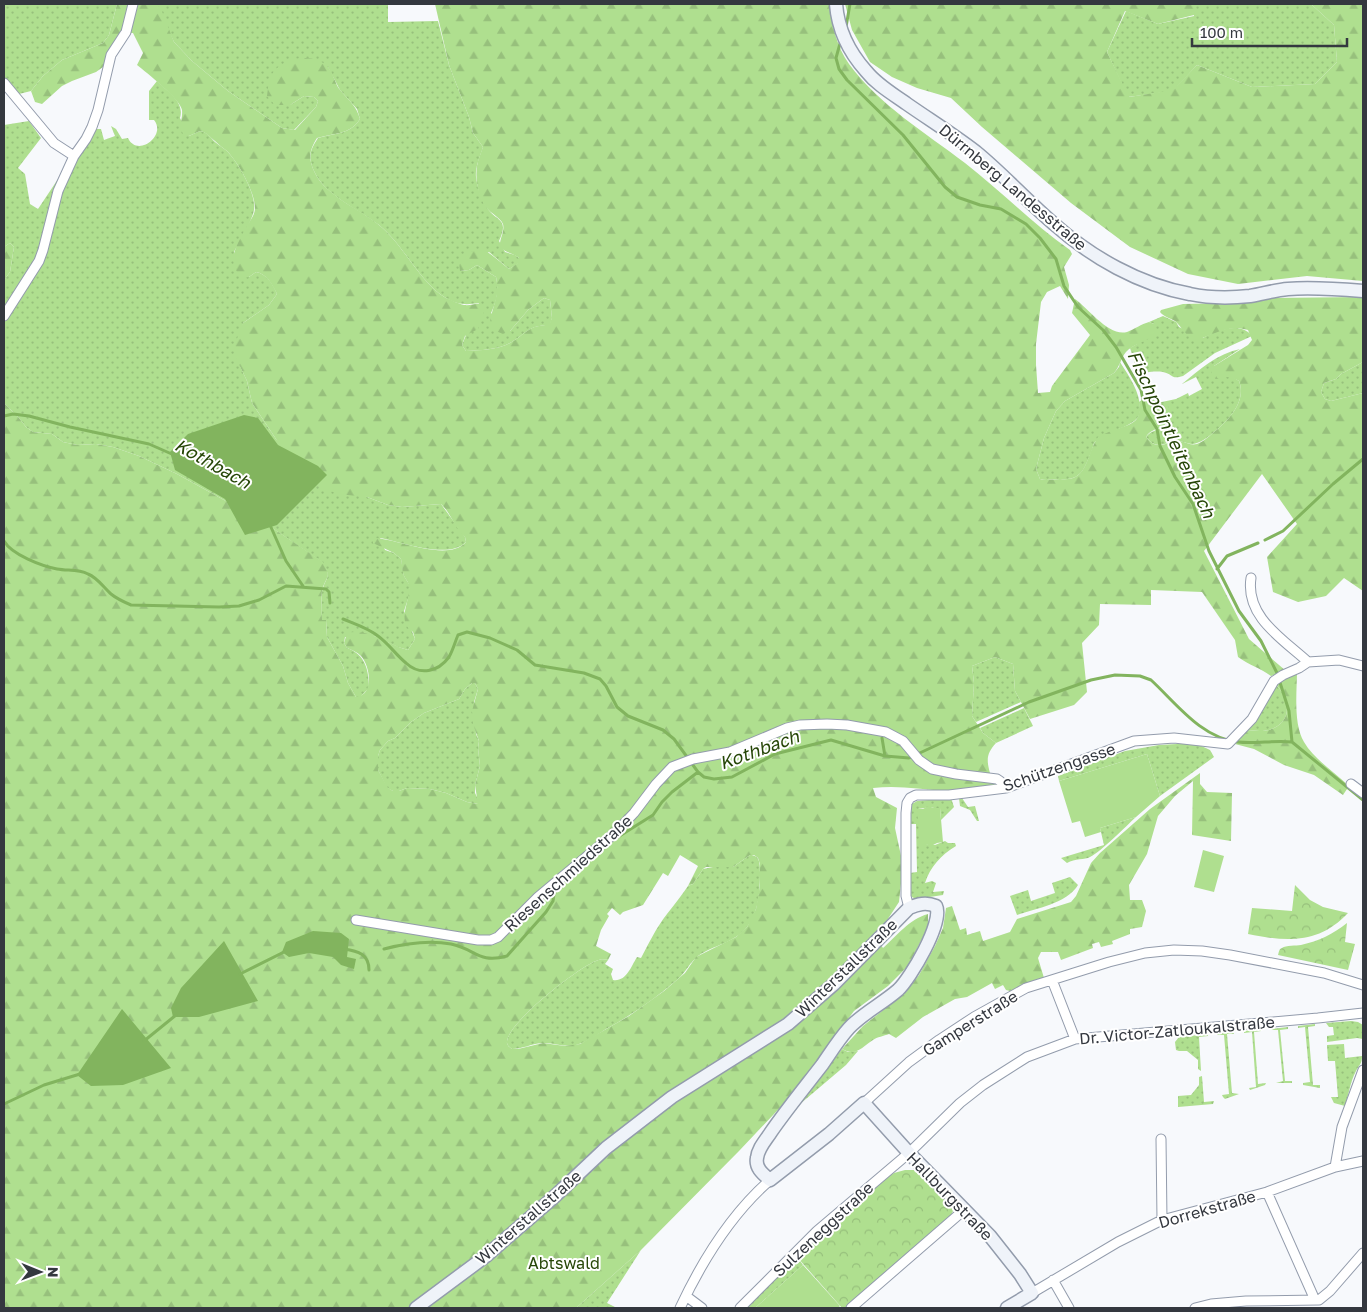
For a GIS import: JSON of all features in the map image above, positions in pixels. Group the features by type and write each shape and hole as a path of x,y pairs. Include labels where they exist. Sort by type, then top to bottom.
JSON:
{"street":[{"path":"4,316 39,260 47,241 58,191 74,156 86,139 94,120 111,55 126,32 133,4"},
{"name":"Dürrnberg Landesstraße","path":"836,4 837,19 842,33 856,60 867,73 882,87 977,153 1054,224 1082,246 1117,267 1161,286 1190,294 1214,297 1249,296 1286,289 1308,288 1363,291"},
{"path":"4,83 54,143 74,156"},
{"path":"1251,578 1251,596 1260,618 1308,662 1339,660 1363,666"},
{"name":"Schützengasse","path":"908,908 906,896 906,813 907,803 910,798 916,795 949,795 1006,788 1134,741 1174,738 1228,744 1252,719 1274,681 1308,662"},
{"name":"Riesenschmiedstraße","path":"356,920 412,931 478,940 495,939 545,891 614,833 634,813 672,767 693,759 730,752 794,726 847,724 882,731 903,741 925,765 941,771 997,780 1006,788"},
{"path":"1351,784 1363,794"},
{"name":"Winterstallstraße","path":"416,1308 486,1256 554,1197 606,1148 643,1119 672,1097 788,1024 834,984 908,908 919,903 936,906 938,916 929,940 906,981 897,991 863,1015 849,1028 759,1149 756,1164 770,1180"},
{"name":"Gamperstraße","path":"680,1308 703,1263 734,1216 753,1194 829,1134 909,1062 974,1017 1026,988 1109,962 1145,953 1174,950 1202,951 1272,962 1324,973 1363,985"},
{"path":"1052,980 1075,1039"},
{"name":"Dr. Victor-Zatloukalstraße","path":"909,1153 960,1103 984,1085 1027,1058 1075,1039 1363,1013"},
{"path":"1335,1167 1342,1127 1363,1070"},
{"name":"Hallburgstraße","path":"864,1103 1006,1255 1032,1293"},
{"path":"1161,1139 1162,1220"},
{"name":"Sulzeneggstraße","path":"740,1308 817,1231 909,1153"},
{"name":"Dorrekstraße","path":"1008,1308 1118,1242 1162,1220 1267,1192 1335,1167 1363,1160"},
{"path":"1267,1192 1315,1300"},
{"path":"851,1308 964,1210"},
{"path":"1195,1308 1211,1304 1246,1301 1315,1300 1322,1298 1363,1253"},
{"path":"1053,1280 1069,1308"},
{"path":"686,1296 702,1308"}],"green space":[{"path":"4,4 117,4 109,35 103,43 62,60 43,76 31,91 19,94 4,77"},
{"name":"Abtswald","path":"117,4 156,4 161,9 174,42 192,61 228,91 282,128 295,130 316,107 318,101 314,97 304,96 290,105 275,105 267,96 272,74 277,68 291,60 307,58 322,62 328,67 339,89 355,107 360,119 346,131 317,138 310,155 315,173 327,189 388,233 428,283 446,298 467,305 480,304 486,306 478,329 465,336 462,345 466,351 500,347 515,340 532,328 549,325 552,318 550,300 544,298 528,310 510,331 503,334 496,331 490,323 496,296 496,277 477,265 469,270 460,271 459,262 473,251 485,251 509,269 518,263 519,258 500,247 503,224 486,207 479,193 476,171 483,147 473,133 469,117 449,65 435,4 831,4 832,20 841,50 849,64 874,93 904,118 965,163 1070,250 1072,254 1064,267 1069,285 1068,299 1060,286 1047,292 1041,302 1036,344 1038,393 1050,392 1052,386 1090,335 1072,313 1075,299 1099,321 1113,330 1127,332 1149,322 1154,324 1156,332 1154,335 1126,352 1114,373 1065,401 1056,411 1044,438 1036,469 1040,479 1069,479 1076,476 1085,466 1098,437 1135,421 1139,414 1139,402 1146,397 1153,397 1157,403 1167,405 1171,411 1167,423 1149,433 1146,437 1150,442 1158,445 1178,441 1197,444 1219,428 1230,417 1238,404 1240,396 1239,381 1231,377 1216,379 1211,376 1212,370 1214,366 1248,345 1252,340 1248,330 1241,328 1228,329 1197,340 1187,335 1175,321 1162,314 1161,310 1183,304 1232,303 1269,298 1363,297 1363,362 1341,374 1336,379 1324,383 1321,392 1325,399 1331,401 1363,393 1363,591 1344,578 1326,596 1298,602 1273,592 1267,557 1297,524 1262,474 1204,551 1249,639 1286,671 1271,676 1238,657 1235,640 1202,592 1151,590 1151,605 1100,604 1099,625 1082,643 1087,692 1074,705 1030,719 1015,691 1013,664 995,657 972,666 974,683 972,716 983,733 996,743 988,756 990,773 1001,778 1006,783 960,791 900,787 873,788 876,797 897,808 895,828 903,865 899,902 878,934 879,942 883,948 909,924 928,914 928,927 908,966 888,986 854,1011 791,1096 739,1151 641,1250 576,1308 4,1308 4,403 33,432 52,434 63,442 77,445 96,444 113,447 139,456 177,474 262,521 323,562 328,575 322,591 322,620 326,620 327,637 343,666 348,683 356,697 366,691 369,680 367,666 361,656 347,648 344,643 347,633 355,632 371,635 408,650 415,639 413,632 405,623 409,587 403,574 401,559 394,553 373,543 373,538 435,550 458,548 466,542 465,537 441,504 402,507 388,505 367,497 338,494 326,489 276,439 252,403 247,381 236,358 235,344 243,323 269,305 277,294 271,283 260,273 256,272 249,277 242,278 234,266 234,253 255,209 253,195 241,170 227,151 208,135 200,131 189,136 183,134 180,105 162,86 137,65 143,53 133,33 129,33 112,51 103,67 96,72 62,86 42,104 35,102 31,91 43,76 62,60 103,43 109,35","holes":["472,683 475,683 478,689 472,711 473,724 479,741 480,766 475,785 478,804 430,789 407,788 393,791 388,788 378,770 380,750 388,741 395,738 411,722 424,713 459,699 465,689","680,855 698,866 688,886 693,884 706,867 733,867 750,855 758,858 760,864 760,885 756,909 747,927 736,937 696,957 685,973 629,1016 580,1044 565,1046 543,1043 518,1049 509,1047 507,1043 510,1034 518,1023 544,997 587,965 599,960 608,960 611,954 596,946 601,930 609,916 607,914 612,908 620,915 623,912 643,905 663,873 668,876"]},
{"path":"156,4 388,4 388,22 438,21 449,65 469,117 473,133 483,147 476,173 480,192 484,203 502,224 503,228 499,241 505,252 519,258 519,263 509,269 489,252 460,271 469,270 477,265 496,277 497,295 491,313 510,331 528,310 544,298 550,300 552,318 550,325 532,328 510,343 500,347 466,351 462,345 479,303 458,303 446,298 437,291 420,274 388,233 371,219 335,196 315,173 310,155 318,138 347,131 360,119 357,109 340,90 328,67 290,105 304,96 314,97 318,101 316,107 294,130 282,128 228,91 192,61 174,42"},
{"path":"845,4 1194,4 1194,15 1158,24 1125,11 1107,52 1129,97 1173,90 1197,65 1252,87 1315,84 1337,62 1334,25 1311,4 1363,4 1363,281 1307,276 1238,284 1188,274 1130,247 1071,203 951,98 917,88 892,77 870,62 852,30"},
{"path":"1194,4 1311,4 1334,25 1337,62 1315,84 1252,87 1197,65 1173,91 1128,97 1107,52 1126,11 1158,24 1194,16"},
{"path":"157,81 178,102 181,112 180,118 189,136 200,131 207,134 227,151 241,171 253,196 253,214 234,252 249,277 256,272 260,273 271,283 277,294 269,305 243,323 240,366 247,381 252,403 276,439 367,497 388,505 402,507 441,504 465,537 466,542 448,550 412,546 380,538 385,550 394,553 401,559 404,576 409,584 409,596 404,611 415,639 408,650 374,636 345,637 344,643 347,648 358,654 367,669 369,688 360,697 356,697 348,683 343,666 327,637 326,620 322,620 322,592 328,575 322,562 262,521 177,474 139,456 113,447 96,444 77,445 63,442 52,434 33,432 4,403 4,321 46,253 68,175 95,129 101,129 104,140 115,136 111,126 116,129 122,139 128,138 132,144 138,146 144,145 154,138 157,126 154,120 149,120 149,91"},
{"path":"29,121 41,138 18,168 25,174 30,204 38,209 64,170 37,257 4,309 4,280 10,272 14,247 10,243 4,247 4,125"},
{"path":"10,243 14,247 10,272 4,280 4,247"},
{"path":"1163,316 1176,322 1179,327 1203,338 1228,328 1242,329 1252,336 1215,353 1183,376 1174,377 1160,372 1142,373 1136,367 1130,348 1137,344 1154,324 1149,322"},
{"path":"1240,349 1214,366 1225,377 1233,377 1239,381 1241,389 1238,404 1225,423 1205,439 1194,444 1173,441 1158,445 1146,437 1167,424 1161,403 1157,403 1176,399 1188,393 1189,396 1202,389 1196,377 1182,384 1216,358"},
{"path":"1120,362 1139,398 1140,411 1138,416 1128,425 1106,434 1095,442 1084,468 1077,476 1067,479 1040,479 1036,469 1044,438 1056,411 1065,401 1114,373 1119,367"},
{"path":"1363,362 1363,393 1331,401 1325,399 1321,392 1324,383 1336,379 1341,374"},
{"path":"995,657 1013,664 1015,691 1021,702 976,722 972,716 974,683 972,666"},
{"path":"1297,671 1296,707 1301,735 1313,754 1349,786 1343,795 1314,775 1284,765 1254,749 1235,744 1247,730 1268,730 1280,724 1284,719 1287,708 1284,696 1276,685 1282,678"},
{"path":"472,683 475,683 478,689 474,702 480,766 475,785 478,804 430,789 407,788 393,791 387,788 378,770 380,750 388,741 395,738 411,722 424,713 459,699 465,689"},
{"path":"1276,685 1286,702 1287,708 1284,719 1280,724 1271,729 1261,731 1247,730"},
{"path":"1024,708 1033,726 996,743 983,733 980,728"},
{"path":"1195,743 1210,750 1214,757 1160,796 1147,754 1059,781 1058,776 1125,751 1159,745"},
{"path":"1147,754 1160,796 1136,817 1100,828 1101,832 1085,837 1080,821 1072,823 1059,781"},
{"path":"1200,773 1200,784 1207,792 1232,793 1231,841 1192,835 1193,781 1175,796 1158,816 1147,854 1129,885 1130,900 1142,900 1146,911 1142,927 1130,929 1130,934 1112,941 1113,944 1101,947 1099,942 1092,944 1093,948 1061,960 1058,952 1041,952 1038,958 1044,978 1010,991 1006,990 1003,985 995,989 992,983 967,997 955,999 923,1017 896,1038 889,1034 875,1039 855,1052 842,1049 863,1026 906,992 919,975 943,928 946,908 952,906 960,930 966,928 967,935 980,931 983,941 1010,932 1017,919 1071,902 1076,896 1091,863 1100,853 1150,809"},
{"path":"951,798 954,807 941,820 940,808 918,809 926,844 935,845 945,841 955,843 956,846 937,862 925,883 932,881 936,883 933,892 944,891 943,895 916,899 910,896 910,873 917,872 916,824 909,824 909,812 912,804 917,801"},
{"path":"959,798 962,798 968,807 975,806 979,821 977,821 970,810 960,806"},
{"path":"928,806 940,808 943,842 931,846 920,844 917,809 923,809"},
{"path":"1136,817 1107,844 1090,857 1067,863 1061,858 1104,845 1100,828"},
{"path":"1203,850 1224,856 1214,892 1194,887"},
{"path":"750,855 758,858 759,893 751,921 736,937 698,956 681,976 661,993 586,1041 570,1046 542,1043 512,1049 509,1046 507,1043 510,1034 530,1010 544,997 587,965 599,960 608,960 605,964 613,969 611,974 613,980 621,979 625,976 637,957 641,958 663,919 688,886 693,884 703,869 733,867"},
{"path":"1070,877 1078,885 1066,897 1017,915 1010,896 1028,890 1031,901 1055,893 1052,883"},
{"path":"1295,885 1310,900 1323,907 1348,913 1326,930 1302,938 1262,937 1248,934 1252,908 1292,911"},
{"path":"1347,923 1345,942 1355,944 1348,970 1278,955 1281,948 1301,945 1320,939"},
{"path":"1351,1021 1363,1025 1363,1039 1327,1042 1327,1036 1334,1035 1333,1027 1329,1027 1326,1023"},
{"path":"1315,1024 1315,1026 1308,1027 1313,1085 1320,1085 1320,1088 1303,1085 1303,1083 1310,1082 1305,1027 1298,1028 1298,1026"},
{"path":"1288,1027 1288,1029 1280,1030 1285,1081 1292,1081 1292,1083 1276,1083 1283,1081 1278,1030 1271,1029"},
{"path":"1261,1029 1261,1031 1254,1032 1258,1084 1266,1083 1250,1090 1249,1088 1256,1087 1252,1032 1244,1033 1244,1031"},
{"path":"1233,1032 1234,1034 1227,1034 1232,1093 1239,1094 1225,1099 1222,1095 1229,1094 1224,1035 1217,1035 1217,1033"},
{"path":"1208,1034 1208,1036 1199,1037 1201,1071 1198,1069 1198,1060 1187,1051 1176,1050 1175,1042 1179,1037"},
{"path":"1344,1044 1345,1058 1362,1056 1361,1063 1352,1079 1345,1106 1334,1103 1331,1097 1338,1097 1335,1061 1328,1061 1327,1045"},
{"path":"842,1049 848,1052 858,1051 846,1065 800,1104"},
{"path":"1202,1076 1204,1102 1214,1101 1213,1104 1178,1107 1178,1096 1191,1095 1199,1085 1199,1077"},
{"path":"915,1170 923,1174 952,1207 951,1216 846,1308 842,1308 797,1257 885,1179 894,1173"},
{"path":"641,1250 607,1303 617,1308 576,1308"},
{"path":"797,1257 803,1265 755,1308 745,1308"},
{"path":"803,1265 840,1306 838,1308 755,1308"}],"water":[{"path":"244,415 258,418 278,445 318,466 327,475 277,525 245,535 225,499 175,470 170,452 188,434"},
{"path":"313,931 341,933 349,939 347,957 356,959 354,969 341,965 333,957 309,953 289,957 282,952 286,942"},
{"path":"224,941 258,1001 199,1017 173,1017 171,1008 181,988"},
{"path":"122,1009 171,1068 123,1085 91,1086 77,1075"}],"waterway":[{"name":"Fischpointleitenbach","path":"846,27 850,4"},
{"name":"Fischpointleitenbach","path":"841,40 836,58 839,69 847,80 903,135 945,187 957,197 980,205 1001,209 1026,224 1040,238 1056,259 1064,286 1078,307 1103,330 1116,347 1141,390 1145,410 1157,429 1160,446 1175,477 1193,504 1209,551 1239,611 1261,641 1277,673 1289,711 1292,742"},
{"name":"Kothbach","path":"4,416 13,414 29,416 149,444 174,455"},
{"path":"1265,540 1283,531 1363,459"},
{"name":"Kothbach","path":"270,525 286,561 303,586"},
{"name":"Kothbach","path":"4,541 14,551 36,563 57,569 80,571 92,576 113,596 131,605 239,606 259,600 286,586 326,589 329,592 330,603"},
{"path":"1217,569 1227,556 1258,543"},
{"name":"Kothbach","path":"343,619 374,633 386,642 399,657 417,670 429,670 440,666 449,657 458,635 467,632 490,638 517,650 535,665 584,673 600,679 617,707 628,716 663,730 674,739 698,772 704,777 714,779 732,777 775,754 831,740 885,756 909,758 1029,702 1091,680 1115,675 1140,676 1151,680 1201,727 1225,739 1238,742 1292,742 1363,800"},
{"path":"882,738 885,756"},
{"path":"610,842 653,815 672,792 698,772"},
{"path":"384,949 434,942 459,946 483,957 497,958 507,956 546,912 553,901 554,894 564,879"},
{"path":"344,949 362,954 367,960 369,970"},
{"path":"240,974 286,951"},
{"path":"144,1041 176,1015"},
{"path":"4,1104 44,1085 80,1074"}]}
